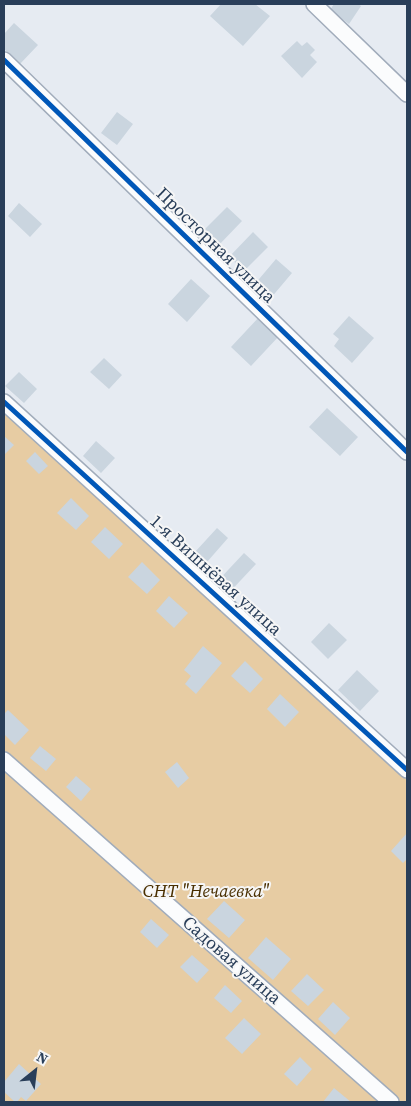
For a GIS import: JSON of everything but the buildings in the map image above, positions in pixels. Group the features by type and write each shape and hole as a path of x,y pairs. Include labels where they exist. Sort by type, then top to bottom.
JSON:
{"street":[{"path":"314,4 407,94"},
{"name":"Просторная улица","path":"4,60 407,452"},
{"name":"1-я Вишнёвая улица","path":"4,402 404,763"},
{"name":"Садовая улица","path":"4,760 391,1102"}],"green space":[{"name":"СНТ \"Нечаевка\"","path":"4,407 407,780 407,1102 4,1102"}],"cycle path":[{"path":"4,60 407,452"},
{"path":"4,402 407,770"}]}
